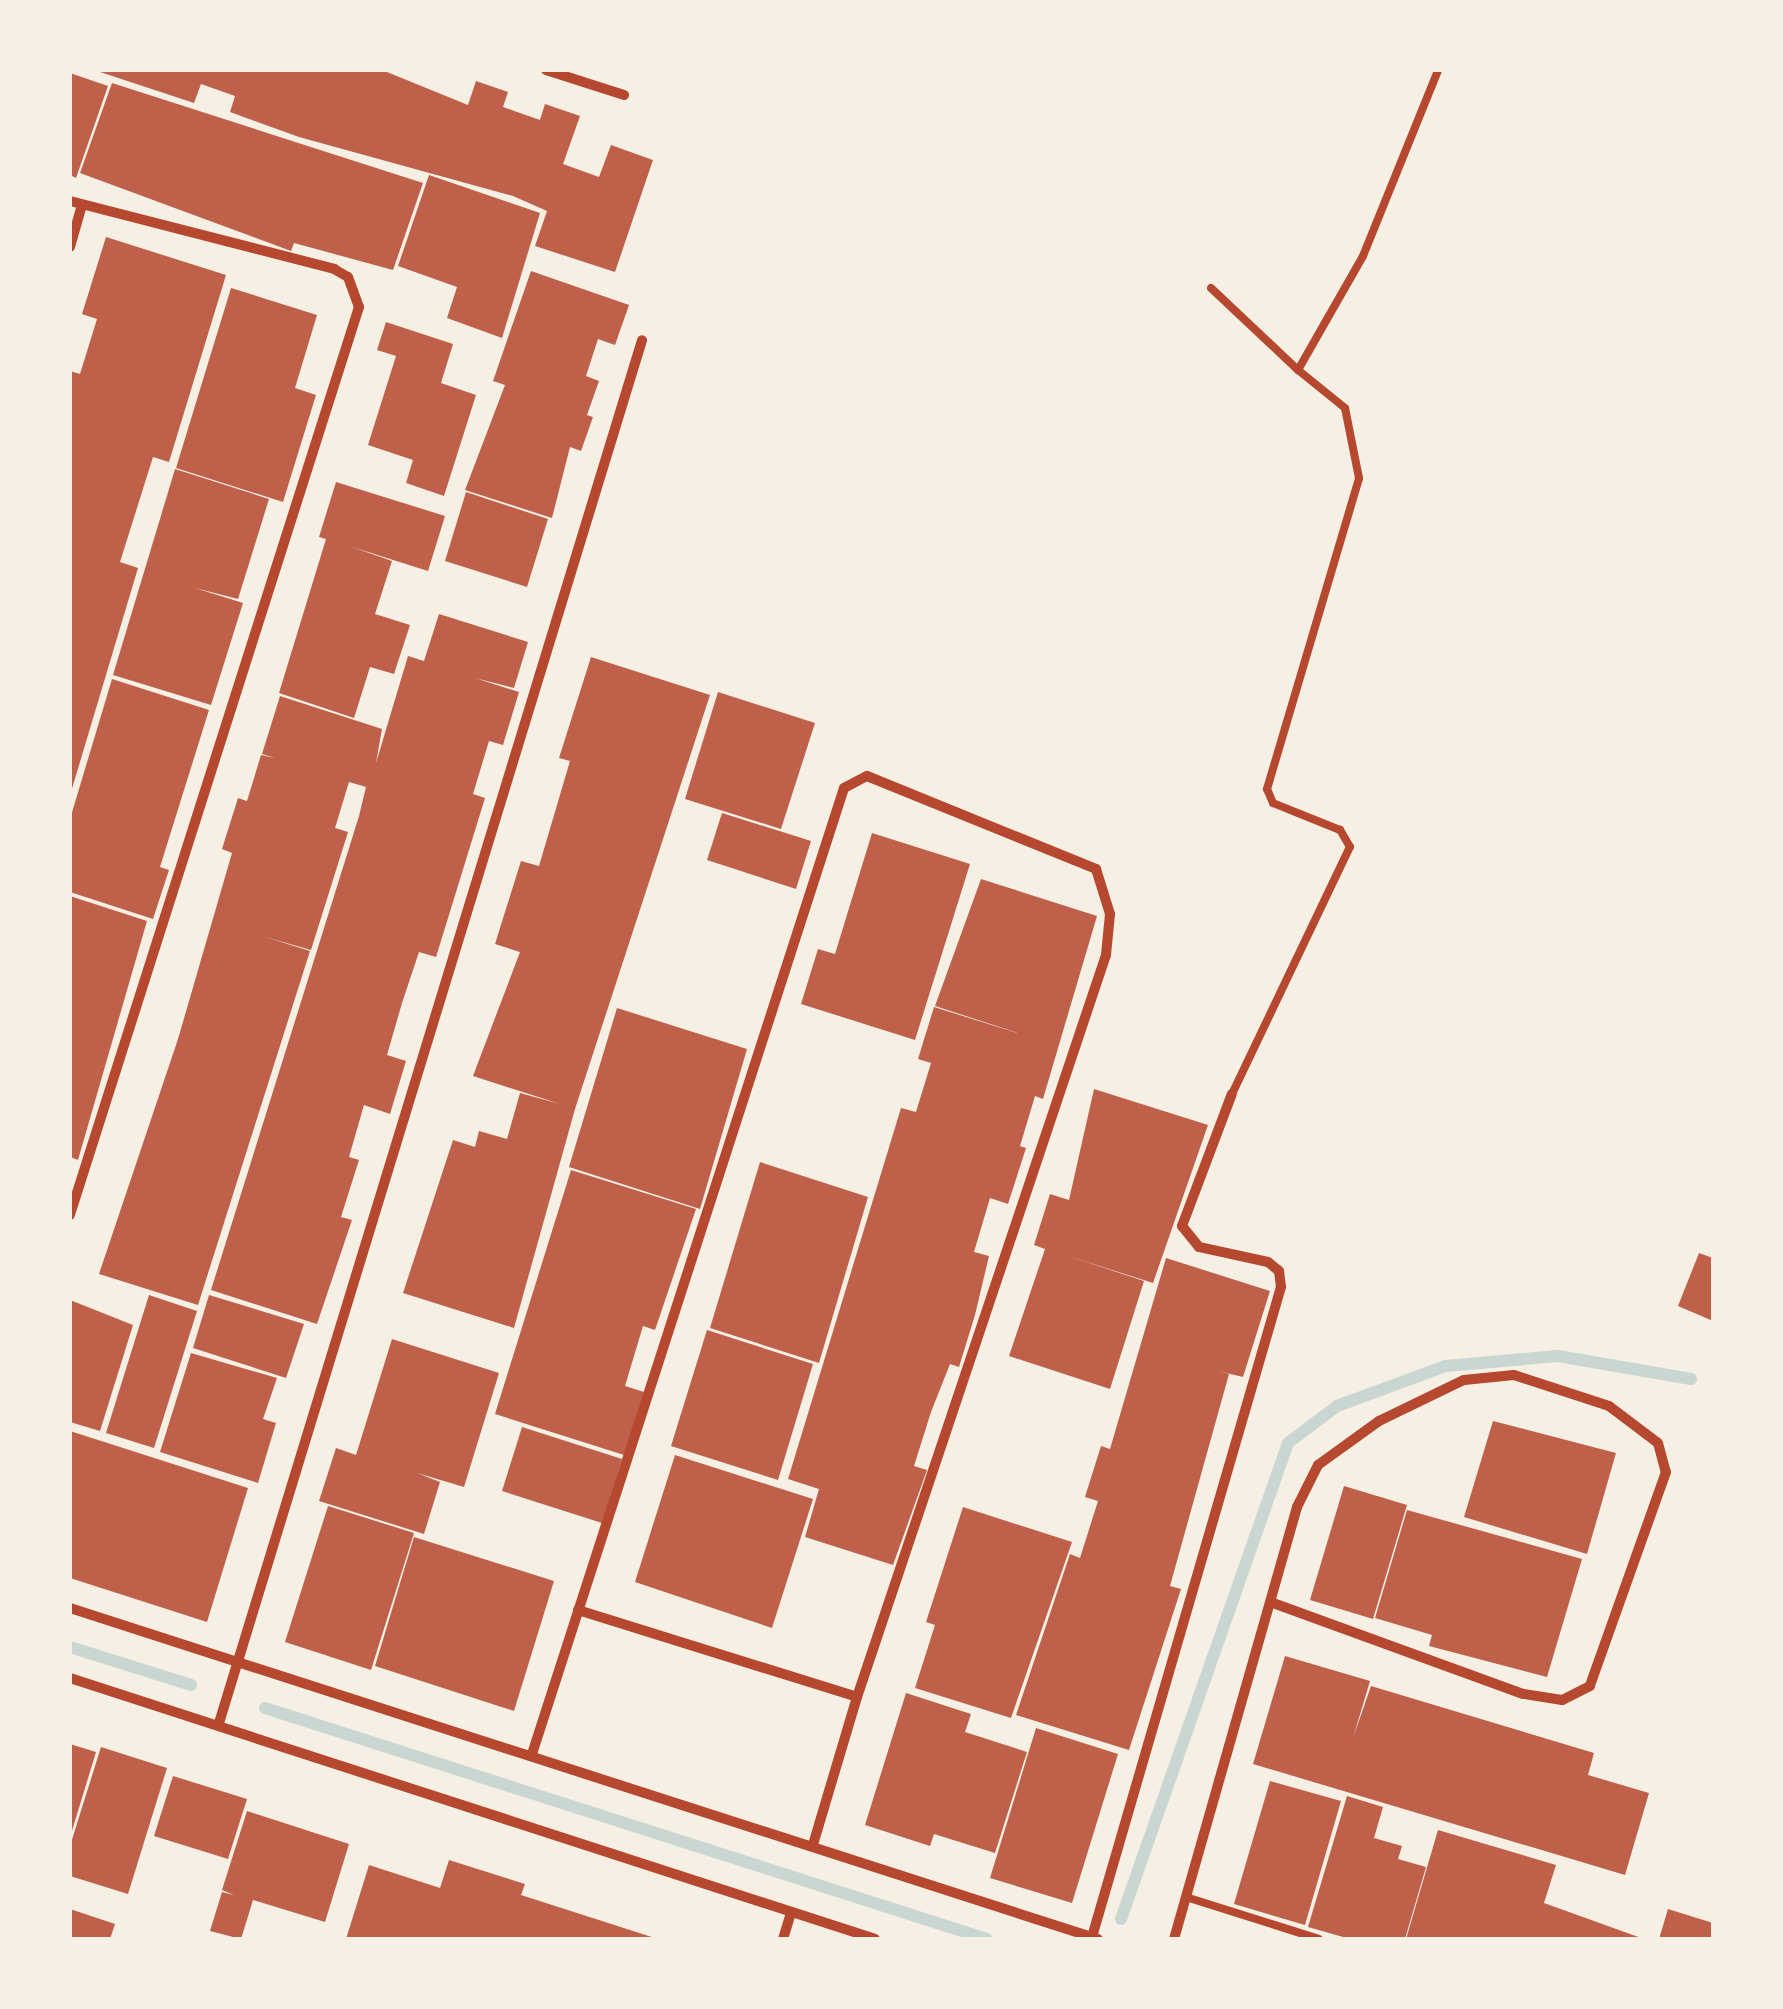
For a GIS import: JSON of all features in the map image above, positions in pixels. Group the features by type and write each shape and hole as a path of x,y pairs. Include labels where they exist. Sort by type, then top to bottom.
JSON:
{"street":[{"path":"546,70 624,95"},
{"path":"70,201 334,269 348,277 359,307 70,1215"},
{"path":"70,247 82,205"},
{"path":"219,1722 642,340"},
{"path":"532,1754 844,788 868,776 1096,869 1110,914 1106,955 857,1697 813,1846"},
{"path":"70,1608 1095,1938 1281,1287 1279,1271 1268,1262 1199,1248 1182,1226 1232,1094"},
{"path":"1174,1939 1189,1898 1298,1507 1318,1465 1379,1421 1464,1380 1514,1375 1609,1406 1658,1444 1666,1472 1590,1686 1562,1700 1524,1694 1272,1603"},
{"path":"578,1610 857,1697"},
{"path":"70,1678 219,1722 876,1939"},
{"path":"783,1939 791,1912"}],"lane":[{"path":"1298,370 1363,256 1438,70"},
{"path":"1211,288 1298,370 1345,408 1358,478 1266,790 1273,803 1340,830 1350,847 1232,1094"},
{"path":"1189,1898 1320,1939"}],"building":[{"path":"382,70 468,105 476,81 508,92 503,107 540,120 545,104 580,116 563,164 599,177 611,145 653,160 615,272 535,246 547,211 513,196 299,137 230,112 235,96 201,84 194,103 97,71"},
{"path":"70,73 108,86 76,178 70,175"},
{"path":"112,83 423,183 393,270 294,243 291,251 80,173"},
{"path":"429,175 540,213 502,338 447,318 457,287 398,266"},
{"path":"106,237 226,275 169,462 153,457 120,562 138,568 71,792 70,371 80,374 97,319 82,314"},
{"path":"531,271 629,305 615,345 598,339 586,376 599,381 587,415 593,417 581,451 570,447 552,518 465,490 505,385 493,381"},
{"path":"231,288 317,315 295,388 316,395 283,502 176,468"},
{"path":"386,322 453,344 441,383 476,395 444,496 406,483 413,460 368,445 396,356 377,350"},
{"path":"175,469 269,499 238,599 195,588 243,603 211,705 113,675"},
{"path":"336,482 445,516 428,571 349,546 392,561 375,614 410,625 394,674 370,667 354,718 279,693 326,539 319,537"},
{"path":"466,492 548,519 527,587 445,561"},
{"path":"439,614 528,642 514,688 475,678 519,692 503,745 489,741 473,794 485,798 436,957 419,952 402,1003 387,1055 406,1061 390,1114 364,1105 349,1157 359,1160 341,1217 352,1220 317,1324 211,1290 359,816 366,787 349,782 335,828 348,832 311,950 265,937 310,951 198,1305 99,1274 178,1039 232,853 222,849 238,798 247,801 261,755 275,758 262,754 280,696 382,729 376,763 408,656 424,661"},
{"path":"591,657 710,695 575,1109 514,1328 403,1293 453,1140 475,1147 479,1131 507,1139 520,1093 560,1104 473,1076 520,952 495,944 521,861 539,866 570,761 559,758"},
{"path":"112,679 209,710 160,867 169,870 153,919 70,892 70,819"},
{"path":"718,692 815,723 781,829 685,799"},
{"path":"722,813 811,841 796,889 707,860"},
{"path":"872,833 970,864 915,1040 801,1004 818,949 835,954"},
{"path":"981,879 1097,916 1043,1099 1035,1096 1020,1146 1026,1148 1008,1204 990,1198 974,1252 989,1256 975,1315 959,1367 950,1364 931,1412 914,1466 927,1470 893,1565 805,1537 819,1489 788,1479 901,1108 916,1112 931,1063 918,1059 934,1007 1027,1036 935,1006"},
{"path":"70,896 147,921 78,1160 70,1157"},
{"path":"617,1008 747,1049 700,1209 569,1167"},
{"path":"1094,1089 1208,1125 1153,1283 1068,1256 1144,1281 1110,1389 1009,1356 1045,1249 1034,1245 1050,1194 1069,1200"},
{"path":"760,1162 868,1197 819,1363 710,1328"},
{"path":"571,1170 696,1209 655,1330 643,1326 625,1386 644,1392 624,1455 495,1414"},
{"path":"1699,1253 1713,1258 1713,1321 1678,1306"},
{"path":"1166,1258 1270,1291 1243,1377 1218,1371 1229,1374 1170,1586 1181,1589 1129,1750 1016,1715 1070,1554 1080,1558 1098,1501 1085,1497 1101,1446 1110,1449"},
{"path":"149,1295 197,1311 154,1448 106,1433"},
{"path":"209,1295 304,1324 286,1378 193,1348"},
{"path":"70,1300 133,1325 100,1431 70,1422"},
{"path":"707,1330 813,1364 778,1480 671,1446"},
{"path":"392,1339 499,1373 464,1487 417,1473 440,1482 424,1534 319,1501 336,1448 356,1455"},
{"path":"191,1353 277,1378 263,1419 276,1423 258,1483 160,1452"},
{"path":"1493,1421 1616,1453 1587,1554 1464,1517"},
{"path":"522,1427 622,1459 602,1523 502,1491"},
{"path":"70,1431 248,1488 207,1622 70,1578"},
{"path":"675,1455 813,1499 772,1628 635,1582"},
{"path":"1344,1486 1407,1505 1373,1619 1310,1600"},
{"path":"328,1506 414,1533 371,1670 285,1642"},
{"path":"963,1507 1072,1542 1011,1718 915,1688 935,1625 926,1622"},
{"path":"1407,1510 1582,1559 1547,1677 1429,1646 1432,1635 1375,1618"},
{"path":"414,1537 554,1581 514,1711 375,1666"},
{"path":"1285,1656 1370,1681 1353,1738 1371,1686 1594,1753 1588,1775 1649,1793 1625,1875 1253,1764"},
{"path":"906,1693 971,1714 965,1732 1027,1752 995,1853 934,1834 930,1846 865,1825"},
{"path":"1036,1728 1118,1754 1072,1903 990,1878"},
{"path":"70,1744 96,1752 71,1834 70,1833"},
{"path":"101,1747 167,1768 128,1894 70,1876 70,1846"},
{"path":"173,1776 247,1799 228,1859 154,1836"},
{"path":"1270,1781 1341,1801 1305,1925 1234,1904"},
{"path":"1347,1796 1383,1807 1374,1838 1402,1846 1398,1859 1426,1867 1405,1939 1350,1939 1308,1927"},
{"path":"247,1811 349,1844 325,1922 253,1900 241,1939 210,1931 222,1892 234,1895 222,1890"},
{"path":"1438,1830 1556,1865 1544,1903 1644,1939 1406,1939"},
{"path":"449,1860 525,1884 521,1895 658,1939 346,1939 369,1865 440,1888"},
{"path":"70,1909 115,1924 110,1939 70,1939"},
{"path":"1668,1909 1713,1923 1713,1939 1659,1939"}],"waterway":[{"path":"1121,1919 1288,1443 1337,1406 1446,1366 1558,1356 1691,1379"},
{"path":"70,1647 191,1685"},
{"path":"265,1708 987,1939"}]}
